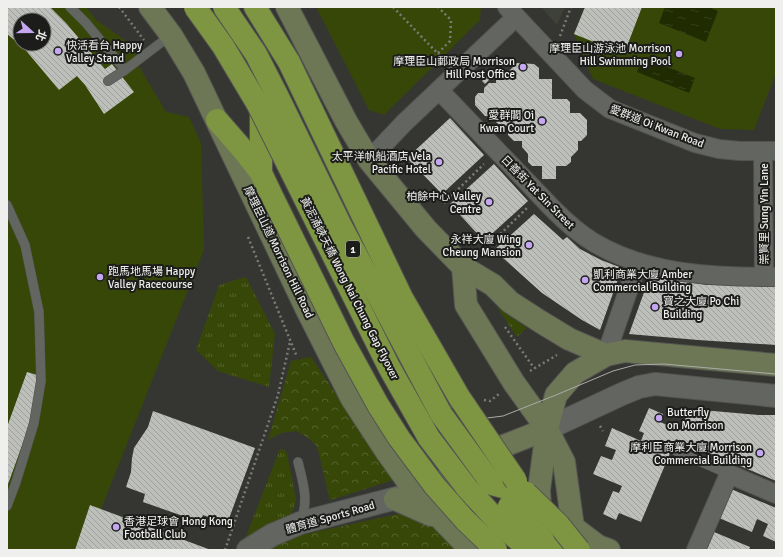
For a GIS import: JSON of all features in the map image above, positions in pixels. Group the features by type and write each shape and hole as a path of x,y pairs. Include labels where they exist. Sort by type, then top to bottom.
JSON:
{"highway":[{"name":"黃泥涌峽天橋 Wong Nai Chung Gap Flyover","path":"195,7 223,46 258,103 389,367 429,438 466,488 503,527 530,550"},
{"name":"黃泥涌峽天橋 Wong Nai Chung Gap Flyover","path":"224,7 256,54 342,228 441,414 508,506 543,540 571,550"},
{"path":"255,7 289,62 402,298 459,397 484,435 526,493 559,525 579,550"},
{"path":"261,173 262,116"},
{"path":"217,120 261,173 344,343 378,405 399,438 434,485 465,520 496,550"},
{"path":"492,484 526,493"}],"main road":[{"name":"摩理臣山道 Morrison Hill Road","path":"150,7 171,35 194,73 309,314 352,399 416,493 471,550"},
{"path":"191,7 221,48 262,116 387,368 491,550"},
{"path":"287,7 346,121 369,160 426,229 463,267 494,285 510,302 569,338 606,355"},
{"path":"463,267 466,305 514,383 547,429 564,462 573,527 571,550"},
{"path":"542,550 539,490 547,429 556,395 575,373 606,355 625,351 776,365"},
{"path":"412,412 428,427 438,433 496,449"},
{"path":"416,493 450,478 496,449 547,429"},
{"name":"摩理臣山道 Morrison Hill Road","path":"395,499 440,519"},
{"path":"573,527 598,546 609,550"}],"street":[{"path":"369,160 381,146 439,90 511,12"},
{"name":"愛群道 Oi Kwan Road","path":"511,12 586,90 610,109 694,143 719,149 770,151"},
{"name":"日善街 Yat Sin Street","path":"439,90 497,152 571,226 592,242 638,262 680,272 732,277 770,277"},
{"name":"崇賢里 Sung Yin Lane","path":"770,151 770,277"},
{"path":"606,355 638,262"},
{"path":"547,429 628,392 656,384 776,396"},
{"path":"696,550 729,474 776,494"},
{"name":"體育道 Sports Road","path":"248,550 272,534 300,523 416,493"}],"lane":[{"path":"70,7 86,23 125,70"},
{"path":"108,81 171,35"},
{"path":"7,205 25,245 39,312 41,381 34,423 7,506"},
{"path":"676,451 729,474"},
{"path":"298,462 306,504 300,523"}],"path":[{"path":"119,7 152,50"},
{"path":"393,7 445,60"},
{"path":"438,7 451,20 450,41 438,53"},
{"path":"557,42 571,7"},
{"path":"444,204 487,162"},
{"path":"486,248 529,206"},
{"path":"504,324 534,368"},
{"path":"514,383 534,368 562,351 569,338"},
{"path":"225,550 278,395 290,342"}],"shaded area":[{"path":"541,7 565,7 557,25"}],"green space":[{"name":"跑馬地馬場 Happy Valley Racecourse","path":"7,7 86,7 96,20 132,45 140,68 166,112 189,117 201,143 204,250 101,509 210,550 7,550"},
{"path":"316,7 481,7 480,20 384,115 369,110"},
{"name":"摩理臣山游泳池 Morrison Hill Swimming Pool","path":"585,7 776,7 776,73 754,130 720,129 593,79 574,34"},
{"path":"246,277 275,334 269,387 218,371 196,350 219,285"},
{"path":"496,306 527,328 517,337"},
{"path":"311,357 394,480 330,500 317,446 307,437 296,431 281,433 268,440 291,361"},
{"path":"281,449 285,450 287,454 296,499 294,508 289,517 244,542 279,451"},
{"path":"417,510 457,550 265,550 296,536"}],"water":[{"path":"665,7 708,7 718,11 706,42 659,23"},
{"path":"643,57 695,78 689,93 637,72"}],"building":[{"name":"快活看台 Happy Valley Stand","path":"7,7 50,7 66,23 105,69 112,64 134,92 104,114 85,85 77,76 59,90 27,52 52,52 52,12 12,12 12,38 7,34"},
{"path":"585,7 642,7 624,54 574,34"},
{"name":"愛群閣 Oi Kwan Court","path":"517,63 534,64 539,68 539,79 552,79 552,99 567,99 570,102 570,113 580,113 587,120 587,135 581,141 578,141 578,150 571,157 571,162 566,166 556,166 556,179 542,179 542,166 532,166 528,162 528,154 522,147 522,141 514,141 508,135 508,126 501,126 496,122 497,117 485,116 475,105 475,97 478,93 484,93 484,88 489,83 496,83 496,76 501,71 509,71"},
{"path":"492,71 495,74 485,84 482,81"},
{"name":"太平洋帆船酒店 Vela Pacific Hotel","path":"450,118 484,155 442,194 407,158"},
{"name":"柏餘中心 Valley Centre","path":"494,164 528,201 484,241 450,204"},
{"path":"534,214 563,240 567,237 580,249 601,260 622,268 600,330 582,320 542,293 494,250"},
{"path":"651,273 679,281 707,285 776,285 776,345 629,334"},
{"path":"27,372 37,375 35,396 28,429 7,487 7,427"},
{"path":"649,408 663,414 660,422 680,430 690,409 776,415 776,481 676,439 641,522 619,513 616,520 603,514 613,491 619,493 622,486 593,474 601,456 612,460 616,450 605,446 612,428 641,441 644,433 639,431"},
{"path":"153,411 255,448 227,524 203,515 200,522 143,502 145,494 126,487 131,472 134,448 148,427"},
{"path":"731,489 776,508 776,542 763,536 768,524 757,519 752,532 719,518"},
{"name":"香港足球會 Hong Kong Football Club","path":"90,505 211,550 75,550"},
{"path":"714,532 750,547 749,550 706,550"}],"tram line":[{"path":"227,7 252,44 272,79 424,379 433,393 447,404 463,414 487,418 503,416 613,371 635,365 664,364 776,374"}],"place":[{"name":"快活看台 Happy Valley Stand","path":"58,51"},
{"name":"摩理臣山游泳池 Morrison Hill Swimming Pool","path":"679,54"},
{"name":"摩理臣山郵政局 Morrison Hill Post Office","path":"523,67"},
{"name":"愛群閣 Oi Kwan Court","path":"542,121"},
{"name":"太平洋帆船酒店 Vela Pacific Hotel","path":"439,162"},
{"name":"柏餘中心 Valley Centre","path":"489,202"},
{"name":"永祥大廈 Wing Cheung Mansion","path":"529,245"},
{"name":"跑馬地馬場 Happy Valley Racecourse","path":"100,277"},
{"name":"凱利商業大廈 Amber Commercial Building","path":"585,280"},
{"name":"寶之大廈 Po Chi Building","path":"655,307"},
{"name":"Butterfly on Morrison","path":"659,418"},
{"name":"摩利臣商業大廈 Morrison Commercial Building","path":"760,453"},
{"name":"香港足球會 Hong Kong Football Club","path":"116,527"}]}
